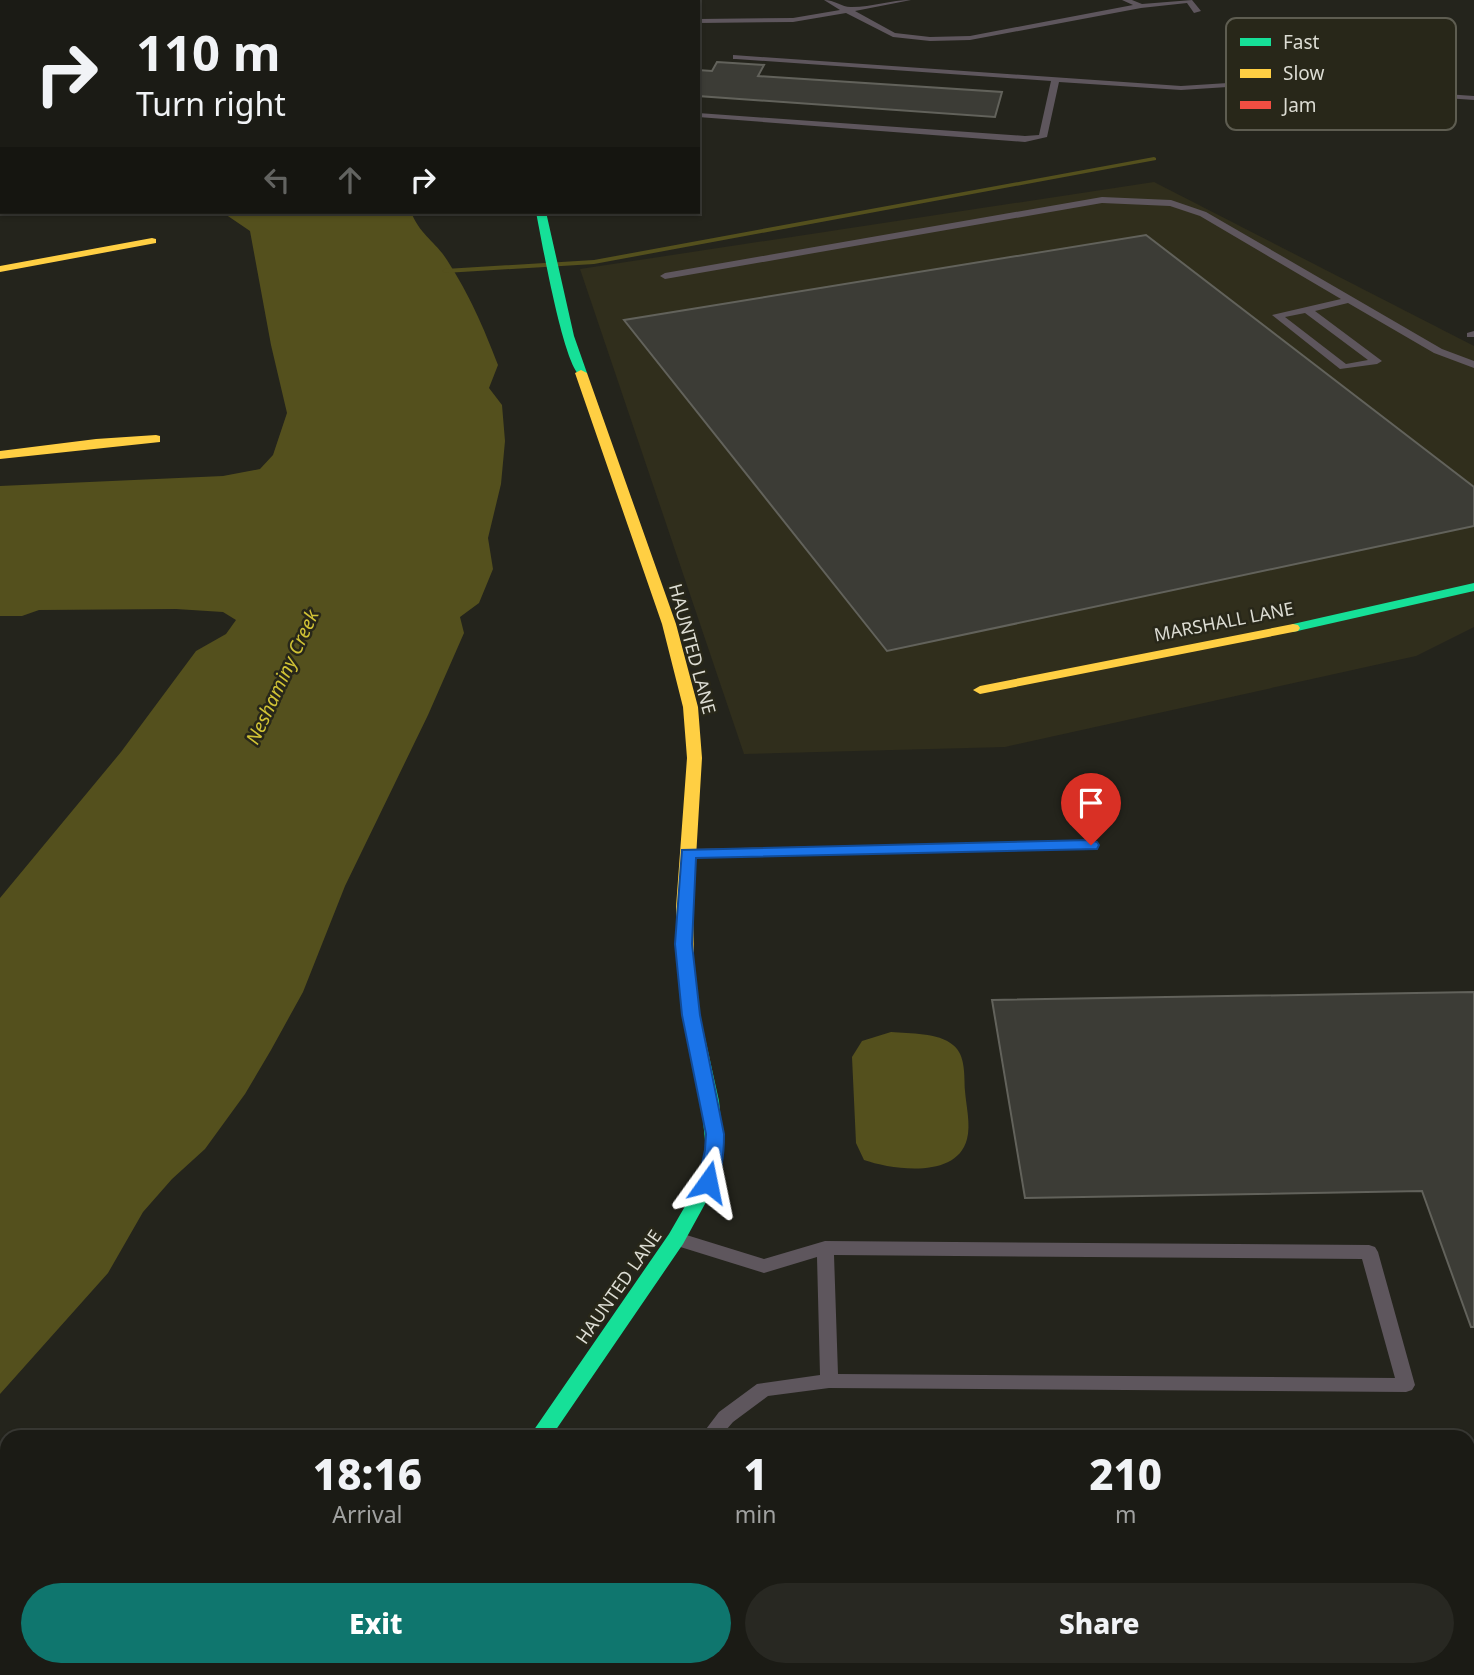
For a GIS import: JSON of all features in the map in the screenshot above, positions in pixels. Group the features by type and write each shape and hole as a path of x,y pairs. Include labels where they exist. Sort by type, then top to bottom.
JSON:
{"street":[{"name":"HAUNTED LANE","path":"542,214 568,336 668,621 688,696 693,729 693,794 684,944 691,1015 710,1101 715,1150 708,1182 676,1239 544,1430"},
{"path":"0,269 152,241"},
{"path":"0,455 96,443 156,439"},
{"name":"MARSHALL LANE","path":"980,690 1361,614 1474,587"}],"lane":[{"path":"828,0 893,35 930,39 970,38 1141,6 1189,1 1197,11"},
{"path":"700,19 793,20 907,0"},
{"path":"1126,0 1141,6"},
{"path":"736,57 1181,88 1226,85"},
{"path":"700,115 1025,139 1043,136 1055,80"},
{"path":"1456,97 1474,98"},
{"path":"665,275 1118,200 1171,203 1203,214 1438,351 1474,365"},
{"path":"1307,310 1377,361 1344,367 1277,315 1352,299"},
{"path":"688,853 1091,845"},
{"path":"676,1239 764,1266 825,1248 1369,1252 1406,1385 829,1381 764,1388 726,1417 715,1430"},
{"path":"825,1248 829,1381"}],"shaded area":[{"path":"1154,182 1474,346 1474,627 1416,656 1005,747 744,754 580,269"}],"water":[{"name":"Neshaminy Creek","path":"225,214 412,214 419,227 447,260 463,286 498,365 489,388 502,405 505,441 501,484 488,538 493,569 479,603 460,617 464,633 428,715 345,886 303,992 245,1094 205,1149 172,1179 143,1212 108,1273 0,1394 0,898 121,752 196,651 226,634 236,620 223,612 176,609 39,610 22,616 0,616 0,486 223,476 260,469 273,455 287,413 271,345 250,231"},
{"path":"891,1032 940,1038 953,1045 960,1054 964,1072 968,1133 961,1152 951,1161 923,1168 891,1167 864,1160 856,1143 852,1057 862,1041"}],"building":[{"path":"717,62 764,65 758,76 1002,92 995,117 700,96 700,70 712,71"},
{"path":"1146,235 1474,487 1474,526 887,651 624,320"},
{"path":"1474,992 1474,1327 1471,1327 1422,1191 1025,1198 992,1000"}],"waterway":[{"path":"445,271 594,262 1154,159"}],"traffic: fast":[{"path":"541,214 568,336 581,373"},
{"path":"1293,628 1474,587"},
{"path":"544,1430 676,1239 708,1182 715,1150 710,1101 691,1015 686,967"}],"traffic: slow":[{"path":"0,269 152,241"},
{"path":"581,373 669,624 691,707 694,758 685,907 686,967"},
{"path":"0,455 96,443 156,439"},
{"path":"980,690 1293,628"}],"route":[{"path":"708,1182 715,1150 715,1134 691,1015 684,944 683,908 688,853 1091,845"}]}
